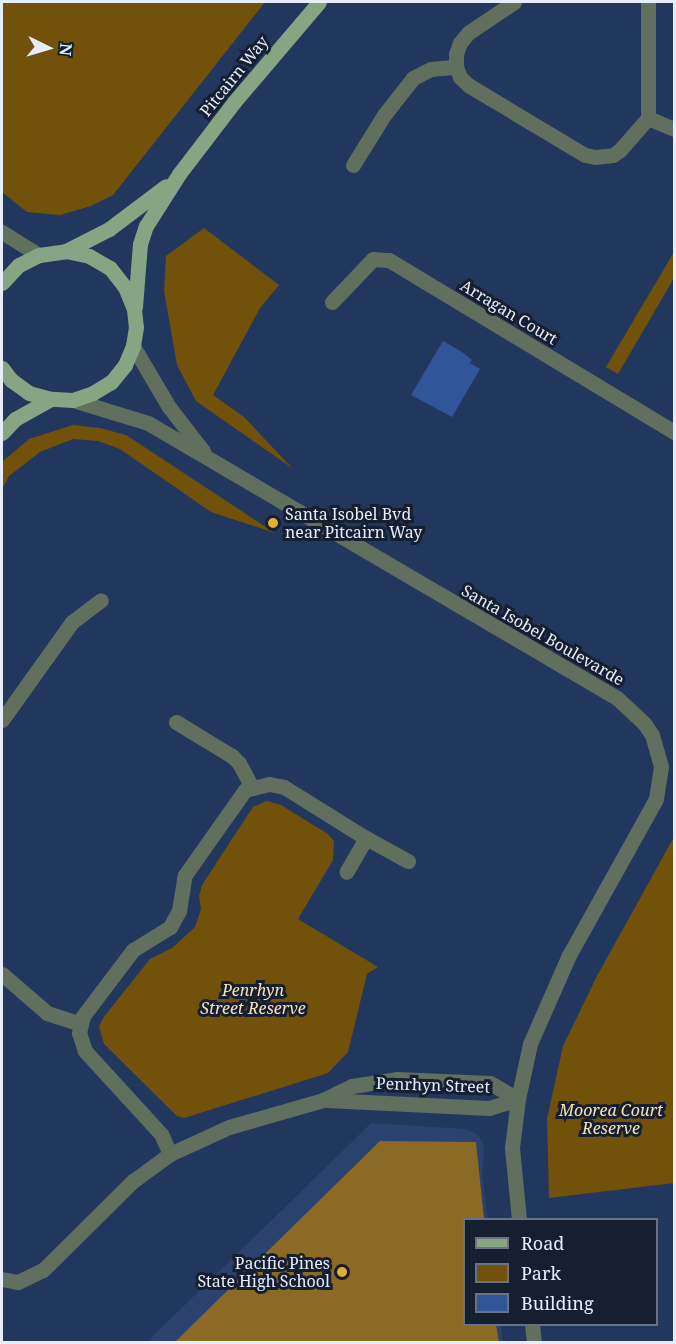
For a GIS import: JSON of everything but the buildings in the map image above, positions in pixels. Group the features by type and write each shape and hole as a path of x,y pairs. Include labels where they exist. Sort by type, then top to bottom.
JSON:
{"main road":[{"name":"Pitcairn Way","path":"134,346 136,327 134,309 140,244 146,226 179,174 234,102 319,2"},
{"name":"Pitcairn Way","path":"66,251 109,229 152,199 179,174"},
{"path":"2,283 18,265 39,255 66,251 89,256 110,268 125,287 134,309"},
{"path":"2,368 11,380 29,393 51,399 73,400 93,393 111,382 125,365 134,346"},
{"path":"2,433 15,419 51,399"}],"street":[{"path":"514,2 468,33 456,54 456,67 468,85 585,155 595,157 614,155 648,118 648,2"},
{"path":"353,165 384,115 413,78 431,69 456,67"},
{"path":"648,118 675,129"},
{"path":"2,232 39,255"},
{"name":"Arragan Court","path":"333,302 373,259 388,261 675,432"},
{"name":"Santa Isobel Boulevarde","path":"134,346 169,407 208,458"},
{"name":"Santa Isobel Boulevarde","path":"73,400 148,423 617,698 644,723 668,766 656,799 569,955 544,1007 530,1044 518,1099 512,1148 519,1218"},
{"path":"2,720 72,622 101,600"},
{"path":"176,722 232,756 239,763 252,787"},
{"path":"170,1154 161,1134 85,1051 81,1043 80,1024 93,1000 133,950 170,927 179,910 185,875 239,796 252,787 268,784 284,787 408,861"},
{"path":"346,872 366,838"},
{"path":"2,974 47,1013 80,1024"},
{"name":"Penrhyn Street","path":"2,1281 18,1282 43,1270 133,1181 170,1154 229,1127 323,1100 352,1086 397,1079 490,1083 518,1099"},
{"name":"Penrhyn Street","path":"323,1100 489,1108 518,1099"},
{"path":"532,1326 534,1342"}],"shaded area":[{"name":"Pacific Pines State High School","path":"371,1123 467,1129 479,1136 484,1145 482,1176 488,1218 463,1218 463,1326 501,1326 503,1342 147,1342"},
{"name":"Pacific Pines State High School","path":"380,1141 476,1142 484,1218 463,1218 463,1326 496,1326 499,1342 175,1342"}],"green space":[{"path":"2,2 265,2 113,195 91,206 60,215 27,212 2,192"},
{"path":"204,228 279,285 260,308 213,395 244,417 292,468 196,401 177,365 164,291 166,256"},
{"path":"674,252 674,278 618,374 606,367"},
{"path":"73,425 100,428 126,435 275,533 211,512 120,449 98,441 73,439 40,452 9,476 2,489 2,462 29,439"},
{"name":"Penrhyn Street Reserve","path":"267,801 281,805 328,834 334,841 333,860 298,919 378,967 367,974 348,1052 328,1073 184,1118 177,1116 104,1044 99,1027 103,1018 150,959 172,948 195,927 201,909 199,896 202,885 253,807"},
{"name":"Moorea Court Reserve","path":"674,837 674,1183 549,1198 547,1119 563,1046 597,976"}],"place":[{"name":"Santa Isobel Bvd near Pitcairn Way","path":"273,523"},
{"name":"Pacific Pines State High School","path":"342,1272"}]}
